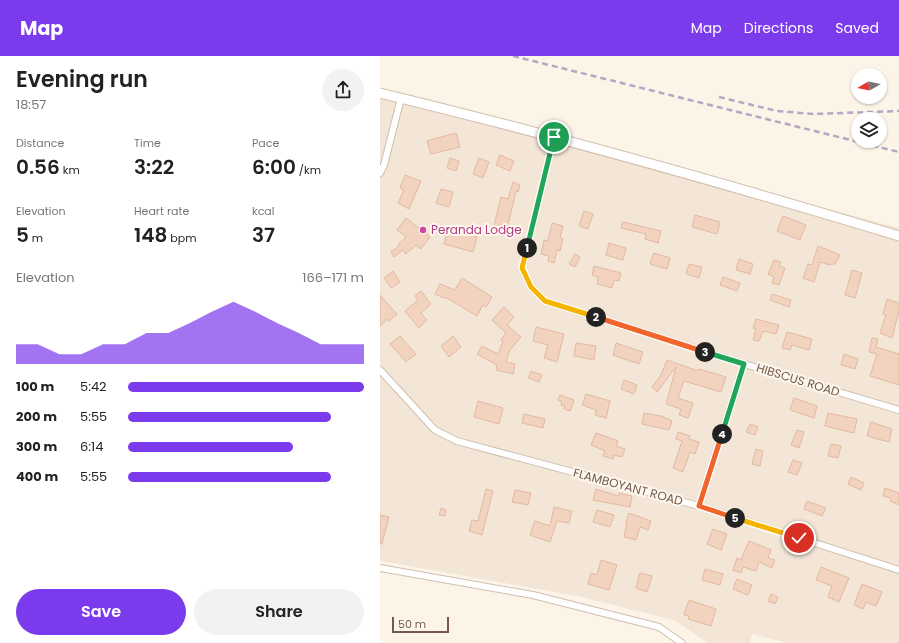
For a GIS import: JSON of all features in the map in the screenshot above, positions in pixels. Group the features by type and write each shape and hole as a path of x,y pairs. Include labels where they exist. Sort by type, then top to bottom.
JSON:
{"street":[{"path":"380,93 554,137 750,191 899,236"},
{"path":"380,173 384,164 401,98"},
{"name":"HIBSCUS ROAD","path":"554,137 522,268 531,287 545,301 744,364 899,410"},
{"path":"699,506 744,364"},
{"name":"FLAMBOYANT ROAD","path":"380,370 435,430 457,440 699,506 899,570"},
{"path":"380,568 533,595 659,627 682,643"}],"shaded area":[{"path":"380,89 899,228 899,643 788,643 752,634 750,643 708,643 674,620 577,596 380,561"}],"building":[{"path":"456,133 460,147 431,154 427,141"},
{"path":"500,155 514,161 510,171 496,165"},
{"path":"450,158 459,161 456,171 447,168"},
{"path":"479,158 489,162 483,178 473,174"},
{"path":"405,175 421,181 409,209 398,203 404,190 400,188"},
{"path":"513,182 520,185 518,192 516,191 506,233 493,230 501,197 508,199"},
{"path":"441,189 453,192 449,207 436,203"},
{"path":"584,211 593,214 588,229 579,226"},
{"path":"695,215 720,222 717,234 692,227"},
{"path":"783,216 806,225 800,240 777,231"},
{"path":"406,218 430,237 421,249 416,245 406,254 403,250 394,257 391,252 399,246 398,245 406,237 397,230"},
{"path":"623,222 661,231 658,243 645,239 646,234 621,228"},
{"path":"552,223 563,226 560,238 563,239 560,251 557,250 554,263 548,261 549,256 541,254 544,240 548,241"},
{"path":"448,229 477,237 473,252 444,244"},
{"path":"609,243 626,248 623,260 606,255"},
{"path":"818,246 840,255 835,264 830,265 820,262 814,282 803,278 808,264 812,265"},
{"path":"654,253 670,258 667,269 650,264"},
{"path":"575,254 580,257 575,267 569,264"},
{"path":"739,259 753,264 750,274 736,270"},
{"path":"774,260 781,262 779,266 785,268 779,285 772,283 774,277 768,274"},
{"path":"689,264 702,267 699,278 686,274"},
{"path":"594,266 621,273 619,281 614,280 612,288 597,284 598,277 592,275"},
{"path":"852,270 862,273 855,298 845,295"},
{"path":"393,271 400,282 391,288 384,278"},
{"path":"723,277 740,283 737,291 720,285"},
{"path":"462,278 492,297 486,307 483,305 477,316 445,297 444,298 435,294 440,284 455,290"},
{"path":"421,291 431,304 421,313 427,320 419,328 405,311 418,300 415,296"},
{"path":"772,294 791,300 789,307 770,300"},
{"path":"380,295 397,314 380,326"},
{"path":"887,299 899,303 899,311 892,338 880,333 886,315 883,314"},
{"path":"504,307 514,317 507,325 521,337 510,350 506,362 515,364 513,374 496,370 497,365 477,354 482,346 498,354 503,341 501,340 506,333 492,320"},
{"path":"756,319 779,325 776,334 763,331 759,341 753,340 756,329 753,328"},
{"path":"536,327 564,334 557,362 544,358 548,345 533,341"},
{"path":"787,332 812,339 809,350 792,345 790,350 782,348"},
{"path":"400,336 416,354 406,362 390,344"},
{"path":"453,336 461,347 449,357 441,346"},
{"path":"872,338 878,339 876,347 899,354 899,385 870,376 877,354 869,352"},
{"path":"576,343 596,346 594,360 574,356"},
{"path":"616,343 643,352 639,364 613,355"},
{"path":"844,354 858,359 855,369 841,365"},
{"path":"667,360 698,371 699,369 726,377 721,392 684,381 678,398 693,403 688,418 679,415 681,409 666,404 676,367 657,392 652,387 661,375"},
{"path":"531,371 542,375 539,382 528,378"},
{"path":"624,380 637,385 634,394 621,389"},
{"path":"586,394 610,401 606,418 595,415 596,410 582,405"},
{"path":"560,395 574,400 570,411 564,409 565,406 561,405 562,402 558,400"},
{"path":"794,398 817,406 814,418 790,410"},
{"path":"478,401 503,408 499,424 474,417"},
{"path":"644,413 661,416 672,421 669,430 642,424"},
{"path":"828,413 857,419 854,433 825,426"},
{"path":"524,414 545,419 543,428 522,423"},
{"path":"871,422 892,429 889,442 867,436"},
{"path":"750,424 758,427 755,435 746,432"},
{"path":"797,430 804,432 799,448 791,445"},
{"path":"678,432 690,436 689,439 699,442 695,454 690,452 683,472 673,468 682,441 676,439"},
{"path":"596,433 618,441 616,446 625,449 622,457 614,455 613,459 603,456 605,451 591,445"},
{"path":"831,444 841,446 838,458 828,456"},
{"path":"756,449 763,451 760,466 752,464"},
{"path":"793,460 802,463 797,475 788,472"},
{"path":"851,477 864,483 861,490 848,484"},
{"path":"885,488 899,493 899,505 890,501 891,498 883,496"},
{"path":"486,489 493,491 482,535 469,531 472,520 478,521"},
{"path":"596,489 618,496 619,493 632,496 630,507 593,500"},
{"path":"515,490 531,493 528,505 512,502"},
{"path":"807,501 826,508 822,516 804,509"},
{"path":"554,507 572,511 569,523 557,521 550,542 530,535 535,521 550,526"},
{"path":"441,508 446,510 445,516 439,515"},
{"path":"597,510 614,515 610,527 593,522"},
{"path":"629,513 651,521 648,530 640,527 636,540 624,537"},
{"path":"380,515 389,517 382,544 380,544"},
{"path":"713,529 727,534 721,550 707,544"},
{"path":"749,541 771,550 768,558 775,560 772,568 759,562 756,571 743,567 741,573 733,570 737,558 741,560"},
{"path":"601,560 617,565 609,590 588,584 591,573 597,575"},
{"path":"821,567 849,578 839,602 828,597 832,586 816,580"},
{"path":"705,569 723,574 720,585 702,580"},
{"path":"640,573 652,576 647,592 636,588"},
{"path":"737,579 752,585 748,595 733,589"},
{"path":"862,584 882,592 876,606 866,602 863,609 854,605"},
{"path":"771,594 778,597 775,604 768,601"},
{"path":"689,600 716,609 711,626 688,619 689,616 684,615"}],"railway":[{"path":"513,56 899,152"},
{"path":"719,97 777,111 813,114 899,111"}],"place":[{"name":"Peranda Lodge","path":"423,230"}],"route":[{"path":"554,137 522,268 531,287 545,301 744,364 699,506 799,538"}]}
